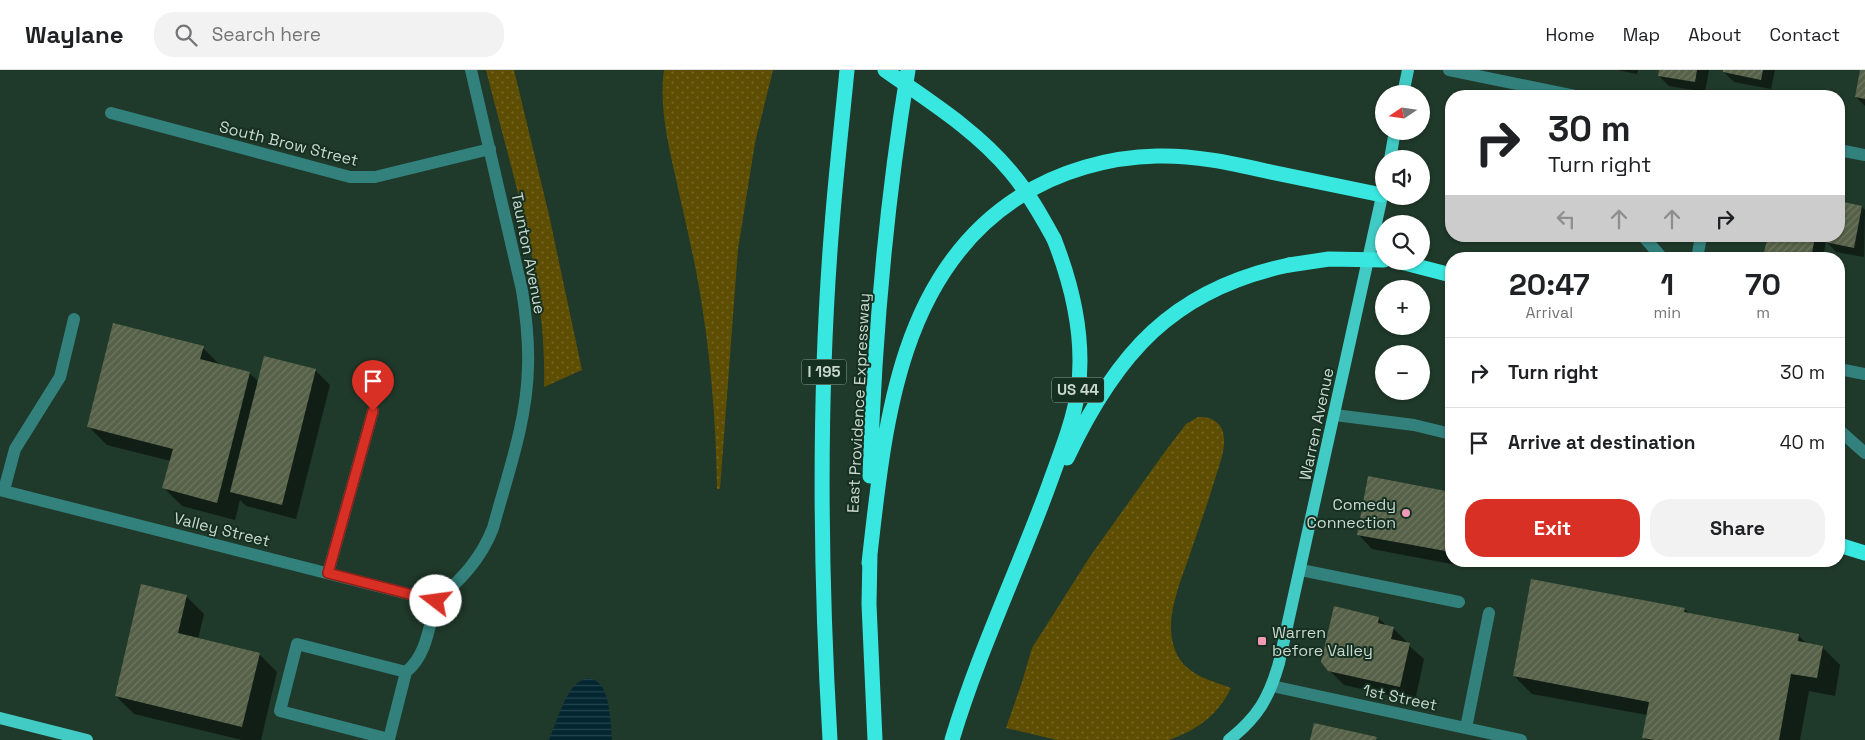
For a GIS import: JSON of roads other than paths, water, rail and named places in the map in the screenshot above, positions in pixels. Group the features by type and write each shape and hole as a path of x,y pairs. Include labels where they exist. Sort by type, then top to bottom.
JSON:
{"highway":[{"name":"East Providence Expressway","path":"830,740 823,535 824,386 832,225 847,70"},
{"name":"US 44","path":"885,70 957,121 993,152 1011,171 1054,239 1064,263 1076,311 1079,337 1078,381 1072,418 1030,536 963,707 952,740"},
{"name":"East Providence Expressway","path":"875,740 869,604 871,428 887,217 908,70"},
{"path":"870,563 879,470 886,431 894,395 915,327 929,296 947,265 971,237 1008,204 1032,188 1073,171 1105,162 1158,156 1228,163 1375,190"},
{"path":"1030,536 1092,408 1116,371 1146,336 1183,308 1225,284 1246,276 1289,264 1309,261 1350,258 1375,259"},
{"path":"1430,269 1445,273"},
{"path":"1845,547 1865,553"}],"main road":[{"path":"1405,85 1408,70"},
{"name":"Warren Avenue","path":"1229,740 1255,716 1268,696 1281,657 1380,205"},
{"path":"0,718 87,740"}],"street":[{"name":"Taunton Avenue","path":"436,601 460,581 488,542 517,441 526,391 528,360 525,310 516,259 471,70"},
{"path":"1449,70 1546,90"},
{"name":"South Brow Street","path":"111,113 350,177 381,175 490,149"},
{"path":"1845,151 1865,155"},
{"path":"1648,242 1657,252"},
{"path":"2,490 15,449 60,377 74,319"},
{"path":"1845,370 1865,374"},
{"path":"328,573 373,411"},
{"path":"1335,415 1414,425 1445,433"},
{"path":"1845,435 1865,453"},
{"name":"Valley Street","path":"2,490 436,601"},
{"path":"1300,570 1458,602"},
{"path":"406,672 296,644 280,711 389,739 406,672 412,667 422,652 436,601"},
{"path":"1466,728 1489,613"},
{"name":"1st Street","path":"1272,686 1521,740"}],"water":[{"path":"589,678 600,684 606,695 612,740 549,740 563,704 571,690 578,682"}],"place":[{"name":"Comedy Connection","path":"1406,513"},
{"name":"Warren before Valley","path":"1262,641"}]}
